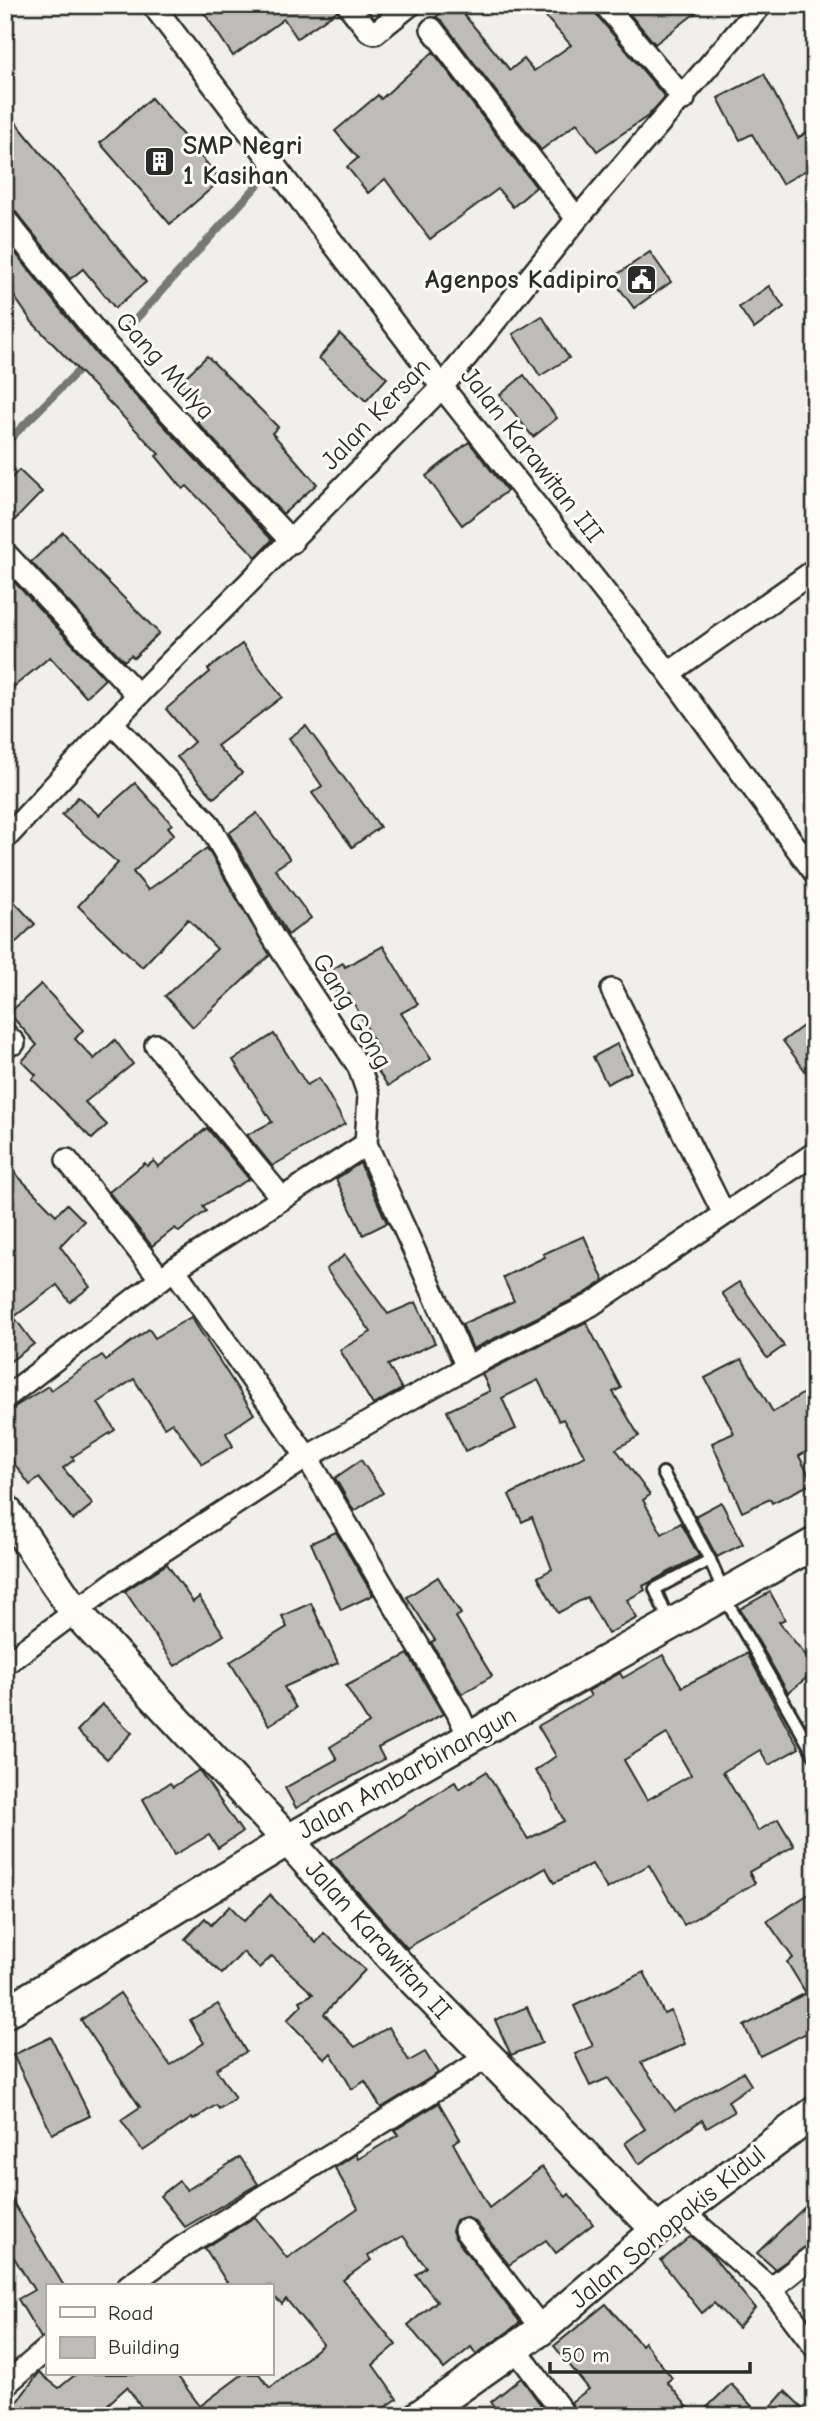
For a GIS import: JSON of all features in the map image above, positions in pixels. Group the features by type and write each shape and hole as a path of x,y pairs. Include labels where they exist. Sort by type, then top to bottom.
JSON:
{"street":[{"name":"Jalan Karawitan III","path":"153,5 442,387 669,673 815,873"},
{"path":"348,5 369,31 375,33 410,5"},
{"path":"605,5 684,99"},
{"name":"Jalan Kersan","path":"5,839 138,695 292,542 442,387 577,219 684,99 761,5"},
{"path":"432,29 577,219"},
{"name":"Gang Mulya","path":"5,219 107,346 292,542"},
{"path":"5,553 138,695"},
{"path":"669,673 815,570"},
{"name":"Gang Gong","path":"112,723 208,823 273,937 359,1067 369,1096 366,1144 467,1367"},
{"path":"612,990 724,1214"},
{"path":"156,1045 281,1197"},
{"path":"5,1398 167,1274 281,1197 366,1144"},
{"path":"5,1664 75,1610 306,1457 467,1367 591,1305 815,1153"},
{"path":"67,1160 167,1274 306,1457 458,1713 470,1739"},
{"name":"Jalan Karawitan II","path":"5,1510 75,1610 288,1840 391,1957 486,2058 657,2230"},
{"name":"Jalan Ambarbinangun","path":"5,2013 288,1840 815,1543"},
{"path":"131,2284 182,2247 486,2058"},
{"name":"Jalan Sonopakis Kidul","path":"419,2416 542,2329 657,2230 815,2112"},
{"path":"684,2212 771,2289 815,2347"},
{"path":"465,2230 542,2329"},
{"path":"771,2289 815,2254"},
{"path":"515,2348 565,2416"},
{"path":"5,2385 46,2350"}],"lane":[{"path":"663,1474 710,1560 725,1596 815,1756"},
{"path":"670,1625 656,1589 710,1560"}],"building":[{"path":"199,5 335,5 337,11 297,38 284,19 233,56"},
{"path":"450,5 456,5 510,70 524,59 534,71 571,45 535,5 592,5 595,13 665,97 648,116 597,151 577,123 541,150 442,21 436,17"},
{"path":"622,5 706,5 655,44"},
{"path":"433,52 536,187 513,207 498,189 430,239 385,179 368,193 347,167 358,158 335,131 378,95 381,99"},
{"path":"764,74 798,138 815,127 815,165 782,184 752,134 740,140 718,98"},
{"name":"SMP Negri 1 Kasihan","path":"151,98 221,180 170,224 100,143"},
{"path":"5,109 146,282 115,308 83,269 70,279 15,211 5,206"},
{"path":"5,240 97,355 272,540 256,557 187,486 183,489 156,456 159,454 32,322 5,283"},
{"name":"Agenpos Kadipiro","path":"650,252 671,282 634,308 612,278"},
{"path":"769,286 784,307 754,329 739,307"},
{"path":"542,316 569,358 540,376 513,334"},
{"path":"340,334 387,378 366,401 319,358"},
{"path":"207,356 278,427 272,433 317,484 283,514 197,422 210,412 180,382"},
{"path":"524,375 557,418 533,437 500,395"},
{"path":"469,442 507,491 462,525 426,476"},
{"path":"19,470 42,492 5,530 5,484"},
{"path":"63,532 91,565 159,633 134,658 131,655 124,661 31,562"},
{"path":"5,572 105,679 86,697 50,657 5,694"},
{"path":"242,644 282,697 217,746 242,773 214,798 177,757 194,742 166,709 210,672 208,669"},
{"path":"306,726 380,827 352,847 312,793 322,786 289,738"},
{"path":"135,783 172,824 168,827 174,834 133,872 148,890 207,848 270,955 193,1027 165,996 217,949 188,919 142,967 78,906 118,863 62,815 78,797 99,815"},
{"path":"257,813 290,859 275,869 311,918 288,935 229,833"},
{"path":"5,892 35,924 5,953"},
{"path":"383,946 418,1004 401,1013 431,1059 388,1086 369,1058 379,1051 349,994 341,999 325,974 343,963 345,967"},
{"path":"41,984 83,1030 75,1039 94,1059 115,1040 133,1064 85,1102 107,1125 92,1139 32,1079 36,1075 22,1061 37,1045 9,1013"},
{"path":"815,1017 815,1084 783,1041"},
{"path":"274,1034 307,1085 319,1078 345,1124 272,1166 247,1135 272,1122 233,1060"},
{"path":"617,1044 631,1072 607,1084 593,1057"},
{"path":"207,1128 249,1179 203,1206 206,1211 179,1232 175,1228 152,1246 109,1192 145,1163 147,1166 154,1161 158,1167"},
{"path":"5,1163 56,1215 67,1204 84,1221 60,1246 90,1287 70,1302 57,1285 14,1317 34,1344 5,1365"},
{"path":"360,1163 387,1223 363,1235 336,1179"},
{"path":"584,1236 604,1281 584,1294 473,1349 462,1324 514,1301 503,1277 545,1257 543,1254"},
{"path":"345,1255 388,1314 416,1302 435,1343 388,1365 402,1389 373,1405 340,1350 371,1332 326,1269"},
{"path":"739,1282 784,1346 767,1358 722,1293"},
{"path":"191,1317 254,1414 226,1433 233,1446 202,1464 172,1422 164,1427 134,1379 98,1403 115,1430 72,1457 74,1460 63,1468 93,1504 73,1520 39,1478 30,1485 5,1451 5,1413 48,1386 51,1390 102,1355 106,1360 149,1329 155,1338"},
{"path":"586,1322 621,1388 613,1392 639,1436 616,1449 650,1495 643,1500 662,1534 681,1523 699,1556 643,1586 645,1590 627,1600 637,1618 608,1634 587,1597 558,1613 538,1577 552,1569 532,1517 522,1522 509,1495 585,1456 563,1419 559,1421 538,1380 502,1398 516,1429 465,1451 447,1411 490,1391 482,1374"},
{"path":"742,1359 773,1412 815,1386 815,1446 799,1456 813,1483 772,1503 770,1499 742,1512 712,1443 734,1433 705,1378"},
{"path":"361,1460 383,1493 354,1511 335,1478"},
{"path":"721,1502 743,1544 717,1557 695,1516"},
{"path":"336,1532 373,1595 341,1610 311,1543"},
{"path":"167,1564 193,1602 199,1597 224,1635 175,1666 125,1591"},
{"path":"438,1577 461,1614 456,1617 492,1676 462,1694 431,1642 435,1640 407,1597"},
{"path":"770,1592 785,1619 779,1622 815,1667 815,1671 788,1693 740,1609"},
{"path":"311,1603 338,1663 284,1687 296,1708 269,1725 230,1662 287,1627 282,1616"},
{"path":"747,1653 799,1748 769,1765 760,1750 723,1772 758,1831 778,1819 794,1846 749,1872 755,1883 684,1925 649,1865 607,1889 592,1864 554,1883 546,1868 407,1948 330,1861 455,1782 459,1789 486,1772 528,1839 564,1821 549,1789 535,1771 556,1756 538,1726 591,1696 588,1691 620,1673 623,1678 663,1655 682,1687","holes":["667,1734 691,1775 647,1800 624,1760"]},
{"path":"408,1654 443,1714 378,1748 384,1759 296,1808 285,1788 337,1759 330,1747 369,1723 346,1686"},
{"path":"102,1704 132,1733 107,1759 77,1731"},
{"path":"199,1770 242,1832 218,1848 209,1835 174,1855 143,1799 170,1783 173,1787"},
{"path":"815,1890 815,2029 760,2056 744,2026 806,1993 787,1962 793,1958 767,1921"},
{"path":"270,1895 316,1943 324,1933 365,1970 324,2014 355,2047 389,2027 409,2061 425,2052 438,2073 381,2108 365,2081 352,2089 331,2053 325,2059 287,2020 302,2005 300,2001 313,1994 272,1956 259,1968 243,1952 222,1974 185,1939 205,1918 211,1925 230,1906 244,1921"},
{"path":"644,1972 664,2014 671,2011 685,2044 641,2063 675,2111 743,2072 751,2085 728,2101 734,2112 707,2128 702,2120 639,2164 625,2143 645,2129 608,2078 590,2086 575,2054 593,2046 574,2006"},
{"path":"120,1993 170,2065 204,2043 190,2020 218,2004 246,2052 216,2069 235,2098 219,2109 216,2105 193,2120 192,2118 143,2151 121,2120 140,2107 81,2020"},
{"path":"527,2007 542,2043 511,2055 495,2020"},
{"path":"51,2037 90,2116 52,2134 13,2055"},
{"path":"439,2103 460,2139 453,2143 489,2208 542,2167 566,2197 569,2194 593,2224 556,2253 546,2240 509,2265 475,2221 464,2217 456,2220 452,2231 455,2238 520,2322 509,2331 476,2354 471,2347 444,2369 408,2325 437,2301 416,2275 426,2267 403,2236 368,2256 371,2260 343,2280 396,2345 373,2365 397,2399 373,2416 148,2416 127,2387 95,2416 6,2416 39,2373 59,2388 74,2376 178,2376 200,2406 240,2376 261,2376 270,2388 323,2344 286,2299 282,2304 273,2296 273,2284 228,2284 205,2248 255,2217 287,2258 358,2208 335,2168 356,2154 358,2159 398,2135 395,2130"},
{"path":"240,2157 258,2184 185,2227 160,2196 179,2181 187,2190"},
{"path":"5,2189 63,2284 46,2284 46,2336 41,2338 18,2299 34,2290 5,2243"},
{"path":"815,2197 815,2241 775,2269 757,2253"},
{"path":"691,2236 710,2253 755,2308 738,2328 714,2303 702,2313 661,2261"},
{"path":"606,2304 641,2345 644,2342 672,2378 667,2382 695,2416 578,2416 571,2402 589,2389 554,2346"},
{"path":"521,2378 549,2416 501,2416 491,2402"},
{"path":"731,2384 761,2416 698,2416"},
{"path":"785,2391 811,2416 763,2416"}],"waterway":[{"path":"127,329 264,178"},
{"path":"5,444 85,364"}],"place":[{"name":"SMP Negri 1 Kasihan","path":"160,161"},
{"name":"Agenpos Kadipiro","path":"642,280"}]}
